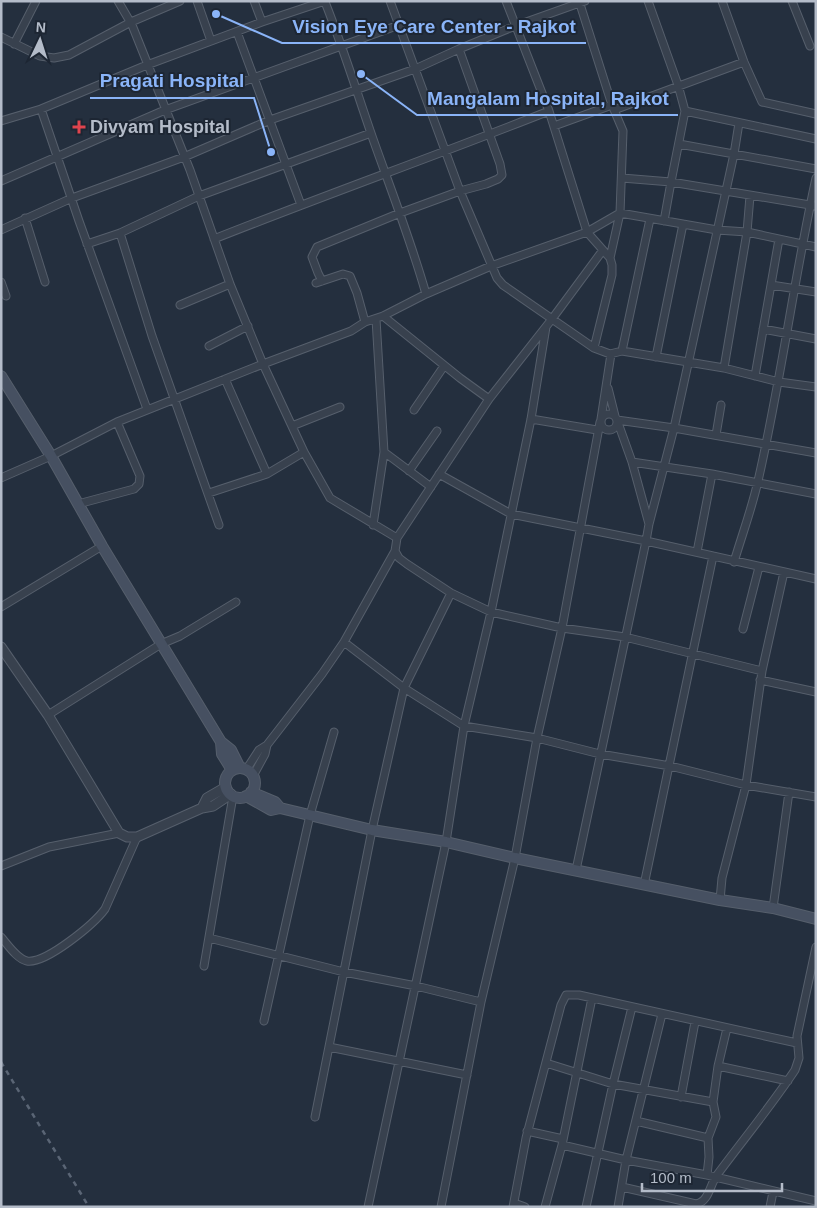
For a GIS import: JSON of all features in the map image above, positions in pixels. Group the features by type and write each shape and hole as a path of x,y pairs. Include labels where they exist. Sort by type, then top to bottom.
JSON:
{"main road":[{"path":"1,376 51,456 161,644 222,742 222,754 243,771 255,783 248,794 242,797 230,792 226,778 243,771"},
{"path":"248,794 271,810 280,808 372,830 446,842 644,885 773,908 816,919"}],"street":[{"path":"14,44 36,1"},
{"path":"1,47 3,38 40,56 54,58 69,55 131,22 180,1"},
{"path":"197,1 211,41"},
{"path":"254,1 262,22"},
{"path":"1,121 41,109 147,65 262,22 325,1 414,252 426,294"},
{"path":"390,1 460,191 497,278 503,284 594,348 611,354 622,351 724,368 779,382 816,387"},
{"path":"506,1 549,111 587,232 610,258 612,265 612,275 594,348"},
{"path":"648,1 678,85 685,112 664,221"},
{"path":"722,1 744,62 760,99 764,103 816,114"},
{"path":"792,1 810,46"},
{"path":"121,2 131,22 184,157 230,284 263,364 304,452 330,498 397,538"},
{"path":"1,230 72,198 184,157 270,120 415,69 515,26 581,2 622,132 620,213 610,258"},
{"path":"1,181 165,110 399,25"},
{"path":"237,32 301,205"},
{"path":"365,322 350,276 343,274 319,282 312,256 317,247 400,213 460,191 486,184 498,179 502,175 500,164 459,49"},
{"path":"554,126 744,62"},
{"path":"41,109 87,244 148,409"},
{"path":"214,240 549,111"},
{"path":"685,112 816,139"},
{"path":"576,870 649,524 674,428 726,192 739,124"},
{"path":"87,244 120,233 199,196 371,133"},
{"path":"679,144 816,169"},
{"path":"622,178 671,182 813,205"},
{"path":"734,562 758,483 788,335 793,288 813,205 816,178"},
{"path":"724,368 747,232 750,196"},
{"path":"1,478 51,456 116,422 173,398 351,331 365,322 380,318 426,294 587,232 620,213 717,230 747,232 816,247"},
{"path":"25,218 45,282"},
{"path":"622,351 650,218"},
{"path":"656,357 683,224"},
{"path":"120,233 173,398 209,492 219,525"},
{"path":"755,376 780,239"},
{"path":"243,771 259,750 267,745 322,674 344,642 395,551 397,538 439,474 489,399 546,327 603,250"},
{"path":"1,282 6,296"},
{"path":"180,305 230,284"},
{"path":"771,285 816,292"},
{"path":"380,318 489,399"},
{"path":"374,525 384,452 380,318"},
{"path":"209,346 248,326"},
{"path":"368,1207 446,842 464,726 491,612 530,419 546,327"},
{"path":"763,329 816,339"},
{"path":"441,1207 481,1002 515,858 537,738 562,628 601,420 611,354"},
{"path":"414,410 444,366"},
{"path":"225,379 267,474"},
{"path":"606,382 616,418 632,462 649,524"},
{"path":"716,435 721,405"},
{"path":"292,426 340,407"},
{"path":"601,420 607,414 616,418 816,453"},
{"path":"601,420 602,427 610,430 615,428 616,418"},
{"path":"530,419 598,430"},
{"path":"78,504 134,489 140,484 140,476 116,422"},
{"path":"409,471 436,430"},
{"path":"209,492 267,474 304,452"},
{"path":"384,452 431,487"},
{"path":"632,462 712,474 816,494"},
{"path":"439,474 511,514 646,541 816,579"},
{"path":"697,552 712,474"},
{"path":"1,607 102,546"},
{"path":"395,551 399,558 451,593 491,612 562,628 625,637 762,671"},
{"path":"644,885 713,556"},
{"path":"743,629 759,567"},
{"path":"720,900 722,878 746,785 760,680 784,572"},
{"path":"315,1117 372,830 404,688 451,593"},
{"path":"48,715 161,644 180,636 236,602"},
{"path":"344,642 404,688 464,726 537,738 600,754 670,766 746,785 816,797"},
{"path":"1,647 48,715 119,833 127,837 137,837 202,808 213,806 230,792"},
{"path":"760,680 816,692"},
{"path":"264,1021 310,815 334,732"},
{"path":"204,966 230,792"},
{"path":"773,908 789,792"},
{"path":"1,866 50,848 119,833"},
{"path":"1,937 22,959 28,962 36,961 62,948 99,917 137,837"},
{"path":"209,938 344,972 416,986 481,1002"},
{"path":"622,1187 701,1205 715,1178 788,1080 799,1062 800,1054 797,1043 816,947"},
{"path":"525,1207 513,1205 528,1131 563,1000 566,995 571,994 592,998 797,1043"},
{"path":"545,1207 578,1073 592,998"},
{"path":"586,1207 597,1152 632,1007"},
{"path":"618,1207 626,1160 662,1014"},
{"path":"681,1096 695,1022"},
{"path":"707,1175 710,1157 708,1138 716,1117 713,1102 718,1066 727,1028"},
{"path":"329,1046 467,1075"},
{"path":"546,1063 613,1084 713,1102"},
{"path":"718,1066 788,1080"},
{"path":"636,1121 708,1138"},
{"path":"528,1131 626,1160 707,1175 816,1201"},
{"path":"770,1207 773,1192"}],"railway":[{"path":"1,1062 89,1207"}],"place":[{"name":"Vision Eye Care Center - Rajkot","path":"216,14"},
{"name":"Mangalam Hospital, Rajkot","path":"361,74"},
{"name":"Divyam Hospital","path":"79,127"},
{"name":"Pragati Hospital","path":"271,152"}]}
